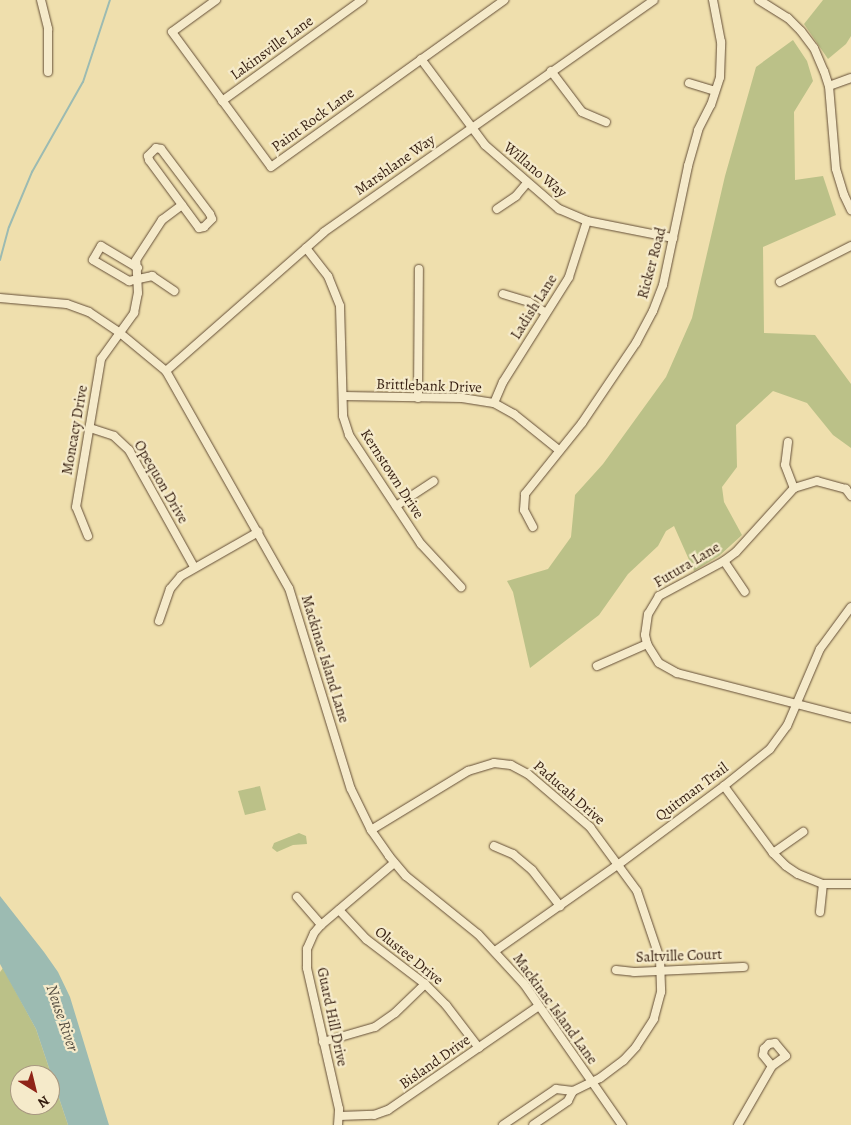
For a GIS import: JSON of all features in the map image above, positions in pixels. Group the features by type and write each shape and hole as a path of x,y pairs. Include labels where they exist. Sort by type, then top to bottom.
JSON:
{"street":[{"path":"41,0 48,29 48,72"},
{"name":"Paint Rock Lane","path":"216,0 172,32 271,167 504,0"},
{"name":"Lakinsville Lane","path":"222,101 362,0"},
{"name":"Marshlane Way","path":"166,371 324,232 654,0"},
{"name":"Ricker Road","path":"533,527 524,510 526,494 582,422 636,343 653,311 663,285 693,148 720,77 722,42 713,0"},
{"path":"759,0 788,18 814,48 829,86 836,169 851,210"},
{"name":"Willano Way","path":"421,59 484,146 559,208 587,221 673,238"},
{"path":"551,71 582,112 606,122"},
{"path":"829,86 851,78"},
{"path":"689,83 715,91"},
{"path":"156,148 161,149 212,219 204,227 199,228 182,205 149,160 148,156 156,148"},
{"path":"497,210 516,196 528,183"},
{"name":"Moncacy Drive","path":"88,536 76,507 101,359 134,313 138,302 138,268 136,260 162,220 182,205"},
{"name":"Ladish Lane","path":"494,403 502,382 569,277 587,221"},
{"path":"138,268 101,246 93,260 129,280 152,276 174,291"},
{"path":"780,282 851,246"},
{"name":"Kernstown Drive","path":"306,248 328,276 340,306 343,416 349,435 421,544 461,587"},
{"path":"418,398 419,269"},
{"path":"503,294 529,302 546,313"},
{"name":"Mackinac Island Lane","path":"0,298 66,304 89,312 120,333 166,371 258,532 294,603 351,789 371,830 394,863 418,887 461,919 495,951 539,1006 622,1125"},
{"name":"Brittlebank Drive","path":"343,396 462,398 494,403 514,414 559,450"},
{"name":"Opequon Drive","path":"90,428 114,436 129,450 194,567"},
{"path":"788,442 784,456 785,465 794,488 817,481 846,489 851,496"},
{"path":"396,506 434,481"},
{"name":"Futura Lane","path":"647,644 645,635 648,614 660,596 724,561 742,546 794,488"},
{"path":"160,621 170,589 181,576 258,532"},
{"path":"724,561 745,592"},
{"name":"Quitman Trail","path":"495,951 619,864 724,786 770,749 787,726 820,649 851,607"},
{"path":"597,666 647,644 659,663 676,673 851,718"},
{"name":"Paducah Drive","path":"371,830 468,771 483,765 502,763 519,768 528,774 590,827 619,864 637,891 658,948 661,971 659,1004 646,1034 624,1060 591,1082 573,1091"},
{"path":"724,786 773,853 786,866 798,874 824,884 851,884"},
{"path":"773,853 803,832"},
{"path":"494,846 513,854 532,870 560,906"},
{"name":"Guard Hill Drive","path":"338,1125 339,1116 306,958 310,940 321,925 394,863"},
{"path":"820,912 824,884"},
{"path":"297,897 321,925"},
{"name":"Olustee Drive","path":"339,910 366,939 425,984 446,1005 479,1048"},
{"name":"Saltville Court","path":"616,970 661,971 744,967"},
{"path":"324,1042 374,1027 395,1012 425,984"},
{"name":"Bisland Drive","path":"339,1116 374,1115 388,1110 539,1006"},
{"path":"738,1125 772,1066 786,1056 775,1043 769,1044 764,1049 763,1055 772,1066"},
{"path":"503,1125 556,1089 573,1091 568,1101 533,1125"}],"green space":[{"path":"823,0 851,0 851,36 846,44 828,59 804,24"},
{"path":"793,40 807,61 813,81 794,112 795,180 823,176 836,215 763,247 764,333 815,335 851,384 851,448 833,435 807,403 773,391 736,425 737,467 722,487 724,502 742,535 719,556 694,571 674,526 666,531 658,546 628,574 599,615 530,668 513,592 507,581 548,569 571,537 575,495 603,464 666,377 692,318 725,176 756,67"},
{"path":"260,786 266,810 245,815 238,791"},
{"path":"299,833 306,836 307,844 293,845 277,852 272,848 274,843"},
{"path":"3,968 36,1029 48,1065 10,1065 10,1115 60,1115 60,1101 68,1125 0,1125 0,972"}],"water":[{"name":"Neuse River","path":"0,896 58,972 70,997 109,1125 68,1125 60,1101 60,1065 48,1065 36,1029 0,964"}],"waterway":[{"path":"0,260 9,227 32,172 83,82 110,0"}]}
